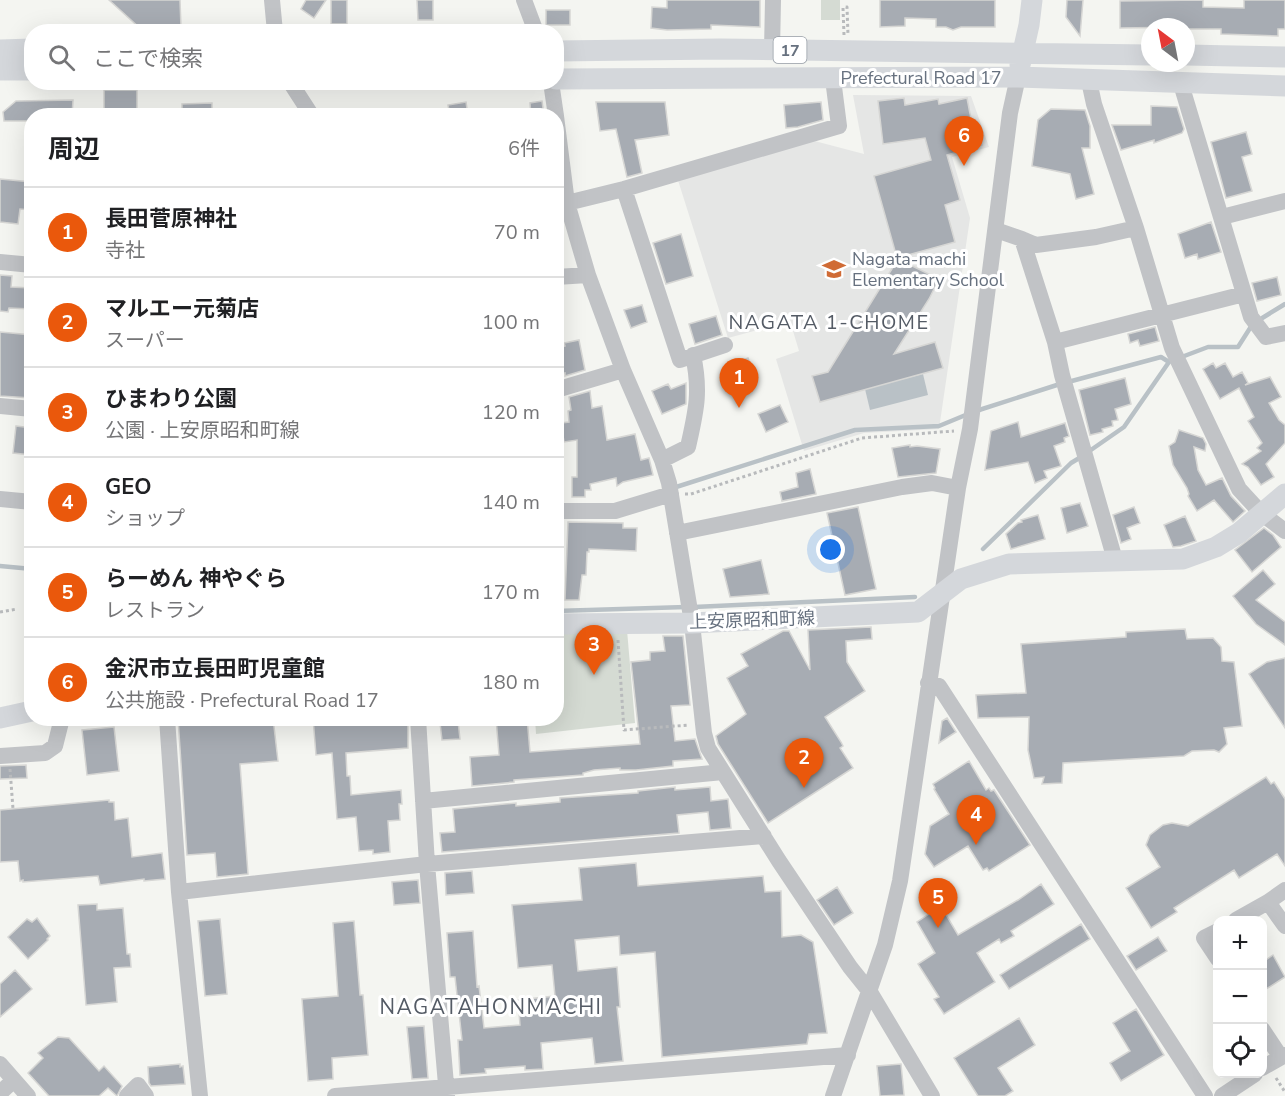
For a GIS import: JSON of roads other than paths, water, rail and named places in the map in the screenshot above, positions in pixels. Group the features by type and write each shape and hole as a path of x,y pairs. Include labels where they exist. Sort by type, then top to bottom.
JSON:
{"main road":[{"path":"1018,77 1032,0"},
{"path":"0,50 24,49"},
{"name":"Prefectural Road 17","path":"564,51 772,50 1141,55"},
{"path":"1195,55 1285,57"},
{"path":"0,70 24,70"},
{"name":"Prefectural Road 17","path":"564,79 1018,77 1285,86"},
{"name":"上安原昭和町線","path":"564,624 692,623 918,612 961,579 1009,564 1184,559 1216,547 1239,533 1285,494"},
{"path":"0,718 24,713"}],"street":[{"path":"272,0 274,24"},
{"path":"524,0 533,24"},
{"path":"772,50 773,0"},
{"path":"833,1096 885,945 900,881 958,488 970,429 1010,113 1018,77"},
{"path":"567,203 624,189 839,126 833,79"},
{"path":"1089,81 1094,104 1136,228 1172,348 1239,489 1261,513 1285,531"},
{"path":"1181,84 1244,294 1255,323 1266,337 1285,333"},
{"path":"295,90 307,108"},
{"path":"552,90 555,108"},
{"path":"564,183 567,203 588,275 623,370 662,460 670,489 692,623 703,724 708,748 850,967 870,992 932,1096"},
{"path":"624,189 680,360 725,345"},
{"path":"1222,217 1285,201"},
{"path":"996,230 1036,245 1096,237 1136,228"},
{"path":"1022,239 1055,342 1064,384 1115,560"},
{"path":"0,262 24,264"},
{"path":"564,276 588,275"},
{"path":"1055,342 1244,294"},
{"path":"662,460 688,447 698,406 698,381 693,355"},
{"path":"564,388 623,370"},
{"path":"0,406 24,409"},
{"path":"677,533 902,487 932,483 958,488"},
{"path":"564,511 615,511 670,489"},
{"path":"0,499 24,501"},
{"path":"928,683 939,686 1205,1096"},
{"path":"5,756 45,753 55,746 60,726"},
{"path":"168,726 178,892 200,1096"},
{"path":"418,726 427,864 446,1091"},
{"path":"423,801 723,772"},
{"path":"178,892 427,864 764,836"},
{"path":"1244,916 1285,890"},
{"path":"1268,902 1285,926"},
{"path":"1213,934 1204,938 1213,952"},
{"path":"1267,1034 1282,1055 1267,1065"},
{"path":"335,1096 446,1091 848,1054"},
{"path":"0,1064 28,1096"},
{"path":"1222,1096 1249,1078"},
{"path":"0,1093 14,1080"},
{"path":"127,1096 138,1085 147,1096"}],"waterway":[{"path":"1259,320 1285,304"},
{"path":"1179,358 1208,347 1238,347 1252,325"},
{"path":"1068,382 1161,357 1169,362"},
{"path":"1088,452 1124,427 1171,361"},
{"path":"976,411 1060,384"},
{"path":"673,488 855,430 939,426 968,414"},
{"path":"983,549 1071,463 1081,457"},
{"path":"0,566 24,568"},
{"path":"694,607 915,597"},
{"path":"564,611 686,607"}],"place":[{"name":"金沢市立長田町児童館","path":"964,166"},
{"name":"Nagata-machi Elementary School","path":"834,269"},
{"name":"長田菅原神社","path":"739,408"},
{"name":"ひまわり公園","path":"594,675"},
{"name":"マルエー元菊店","path":"804,788"},
{"name":"GEO","path":"976,845"},
{"name":"らーめん 神やぐら","path":"938,928"}],"district":[{"name":"NAGATA 1-CHOME","path":"829,322"},
{"name":"NAGATAHONMACHI","path":"491,1007"}]}
